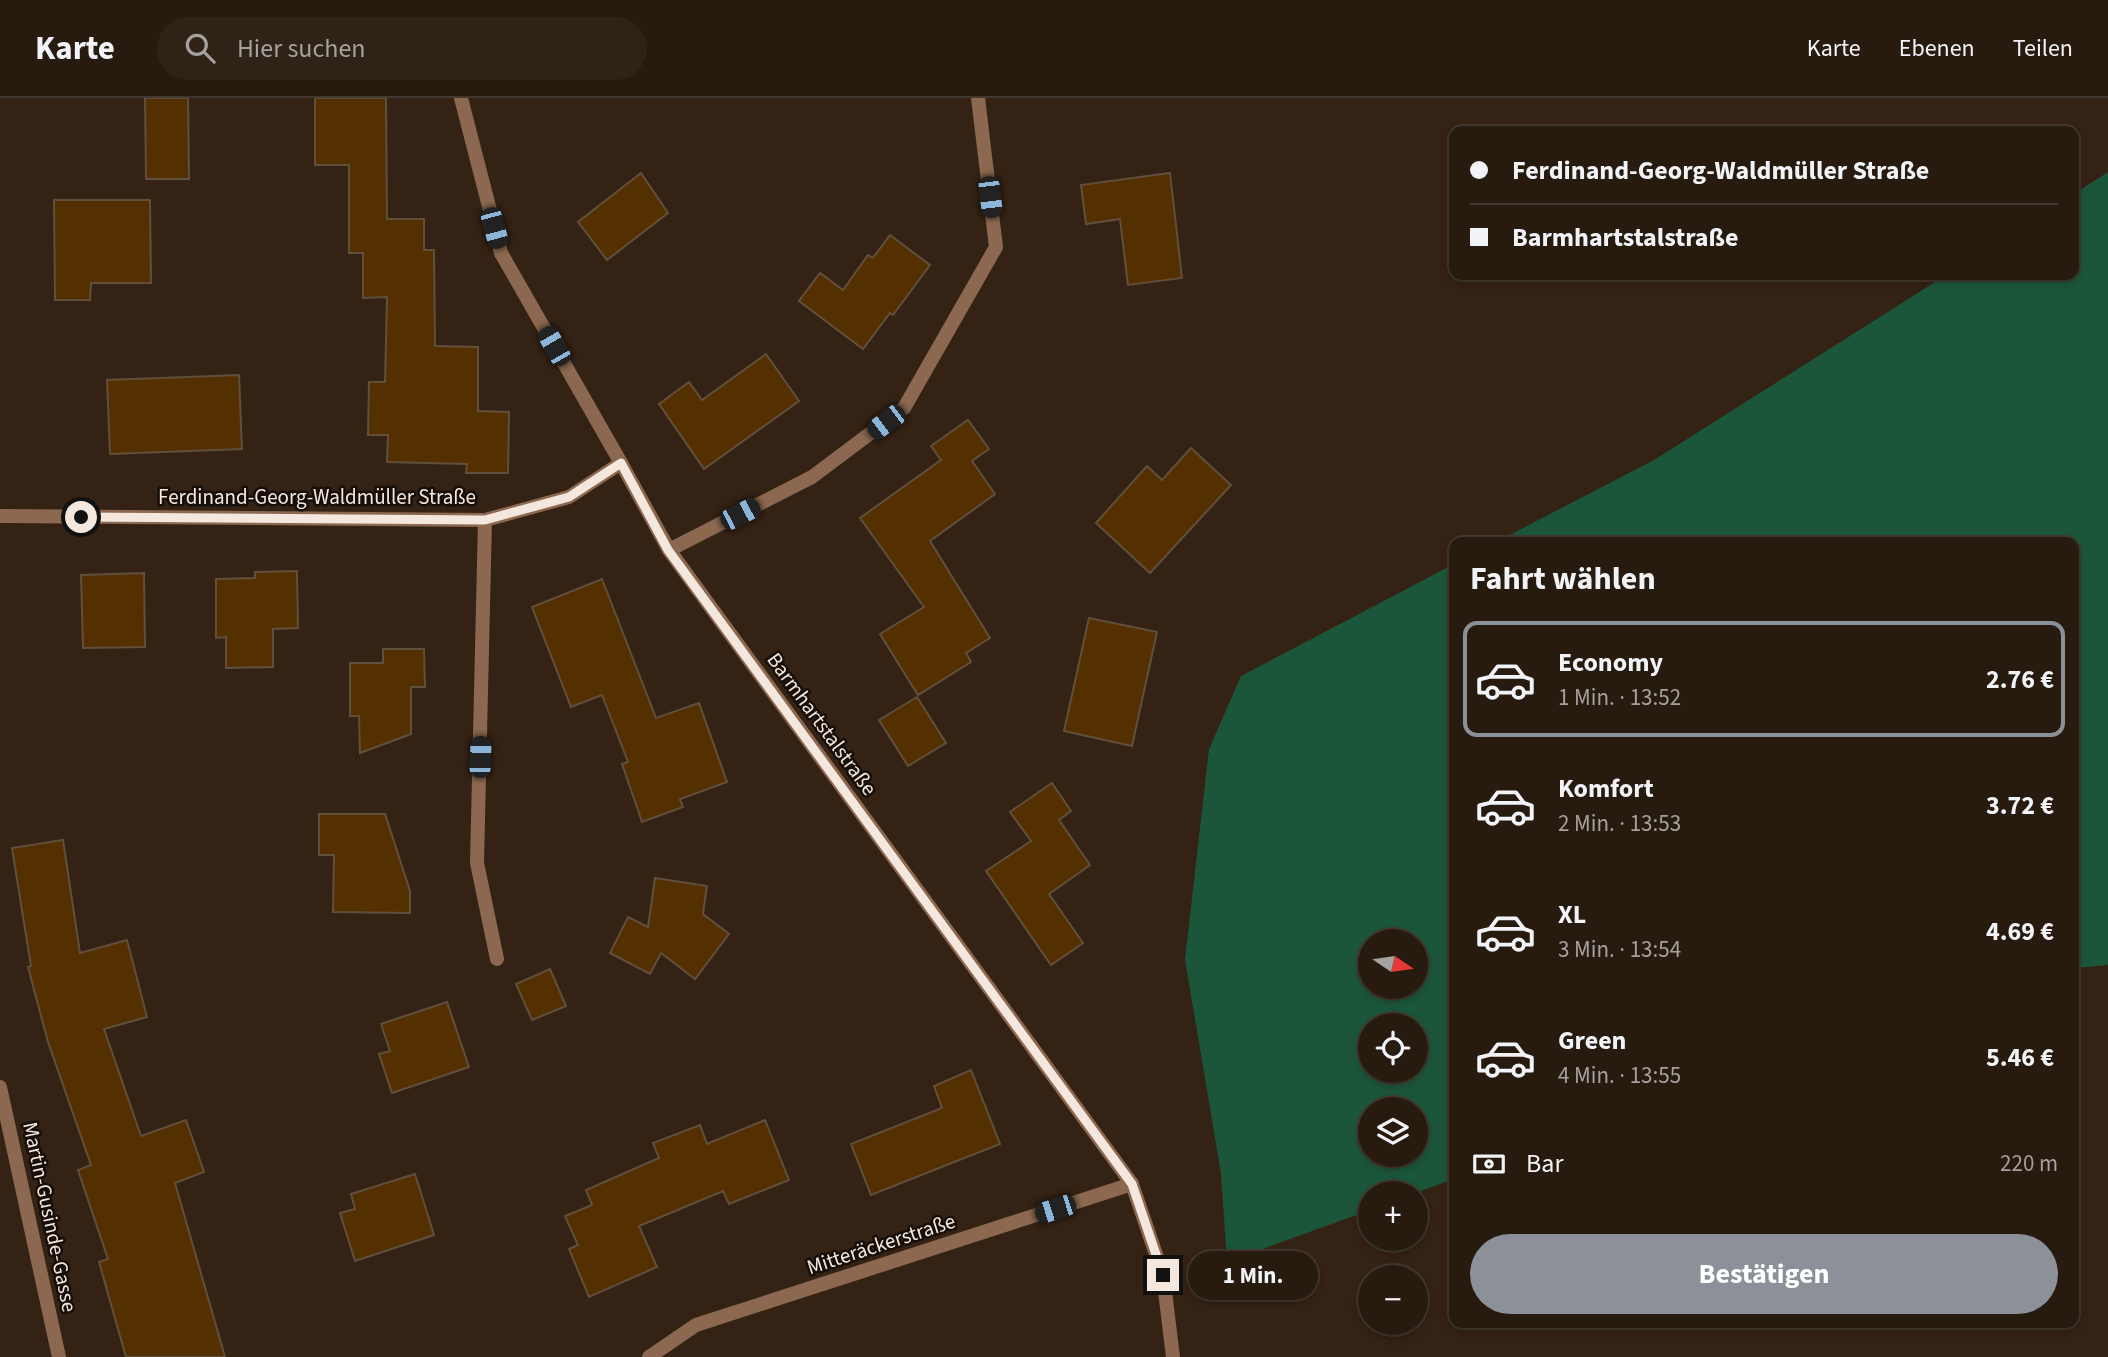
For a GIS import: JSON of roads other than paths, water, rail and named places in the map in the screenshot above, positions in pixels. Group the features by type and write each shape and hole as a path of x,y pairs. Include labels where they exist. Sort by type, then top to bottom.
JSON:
{"street":[{"name":"Barmhartstalstraße","path":"461,98 501,253 668,550 1132,1184 1163,1275 1173,1357"},
{"path":"668,550 812,477 904,408 996,247 978,98"},
{"name":"Ferdinand-Georg-Waldmüller Straße","path":"0,516 485,520 569,497 621,463"},
{"path":"485,520 477,863 497,959"},
{"name":"Martin-Gusinde-Gasse","path":"0,1087 59,1357"},
{"name":"Mitteräckerstraße","path":"649,1357 696,1325 1132,1184"}]}
